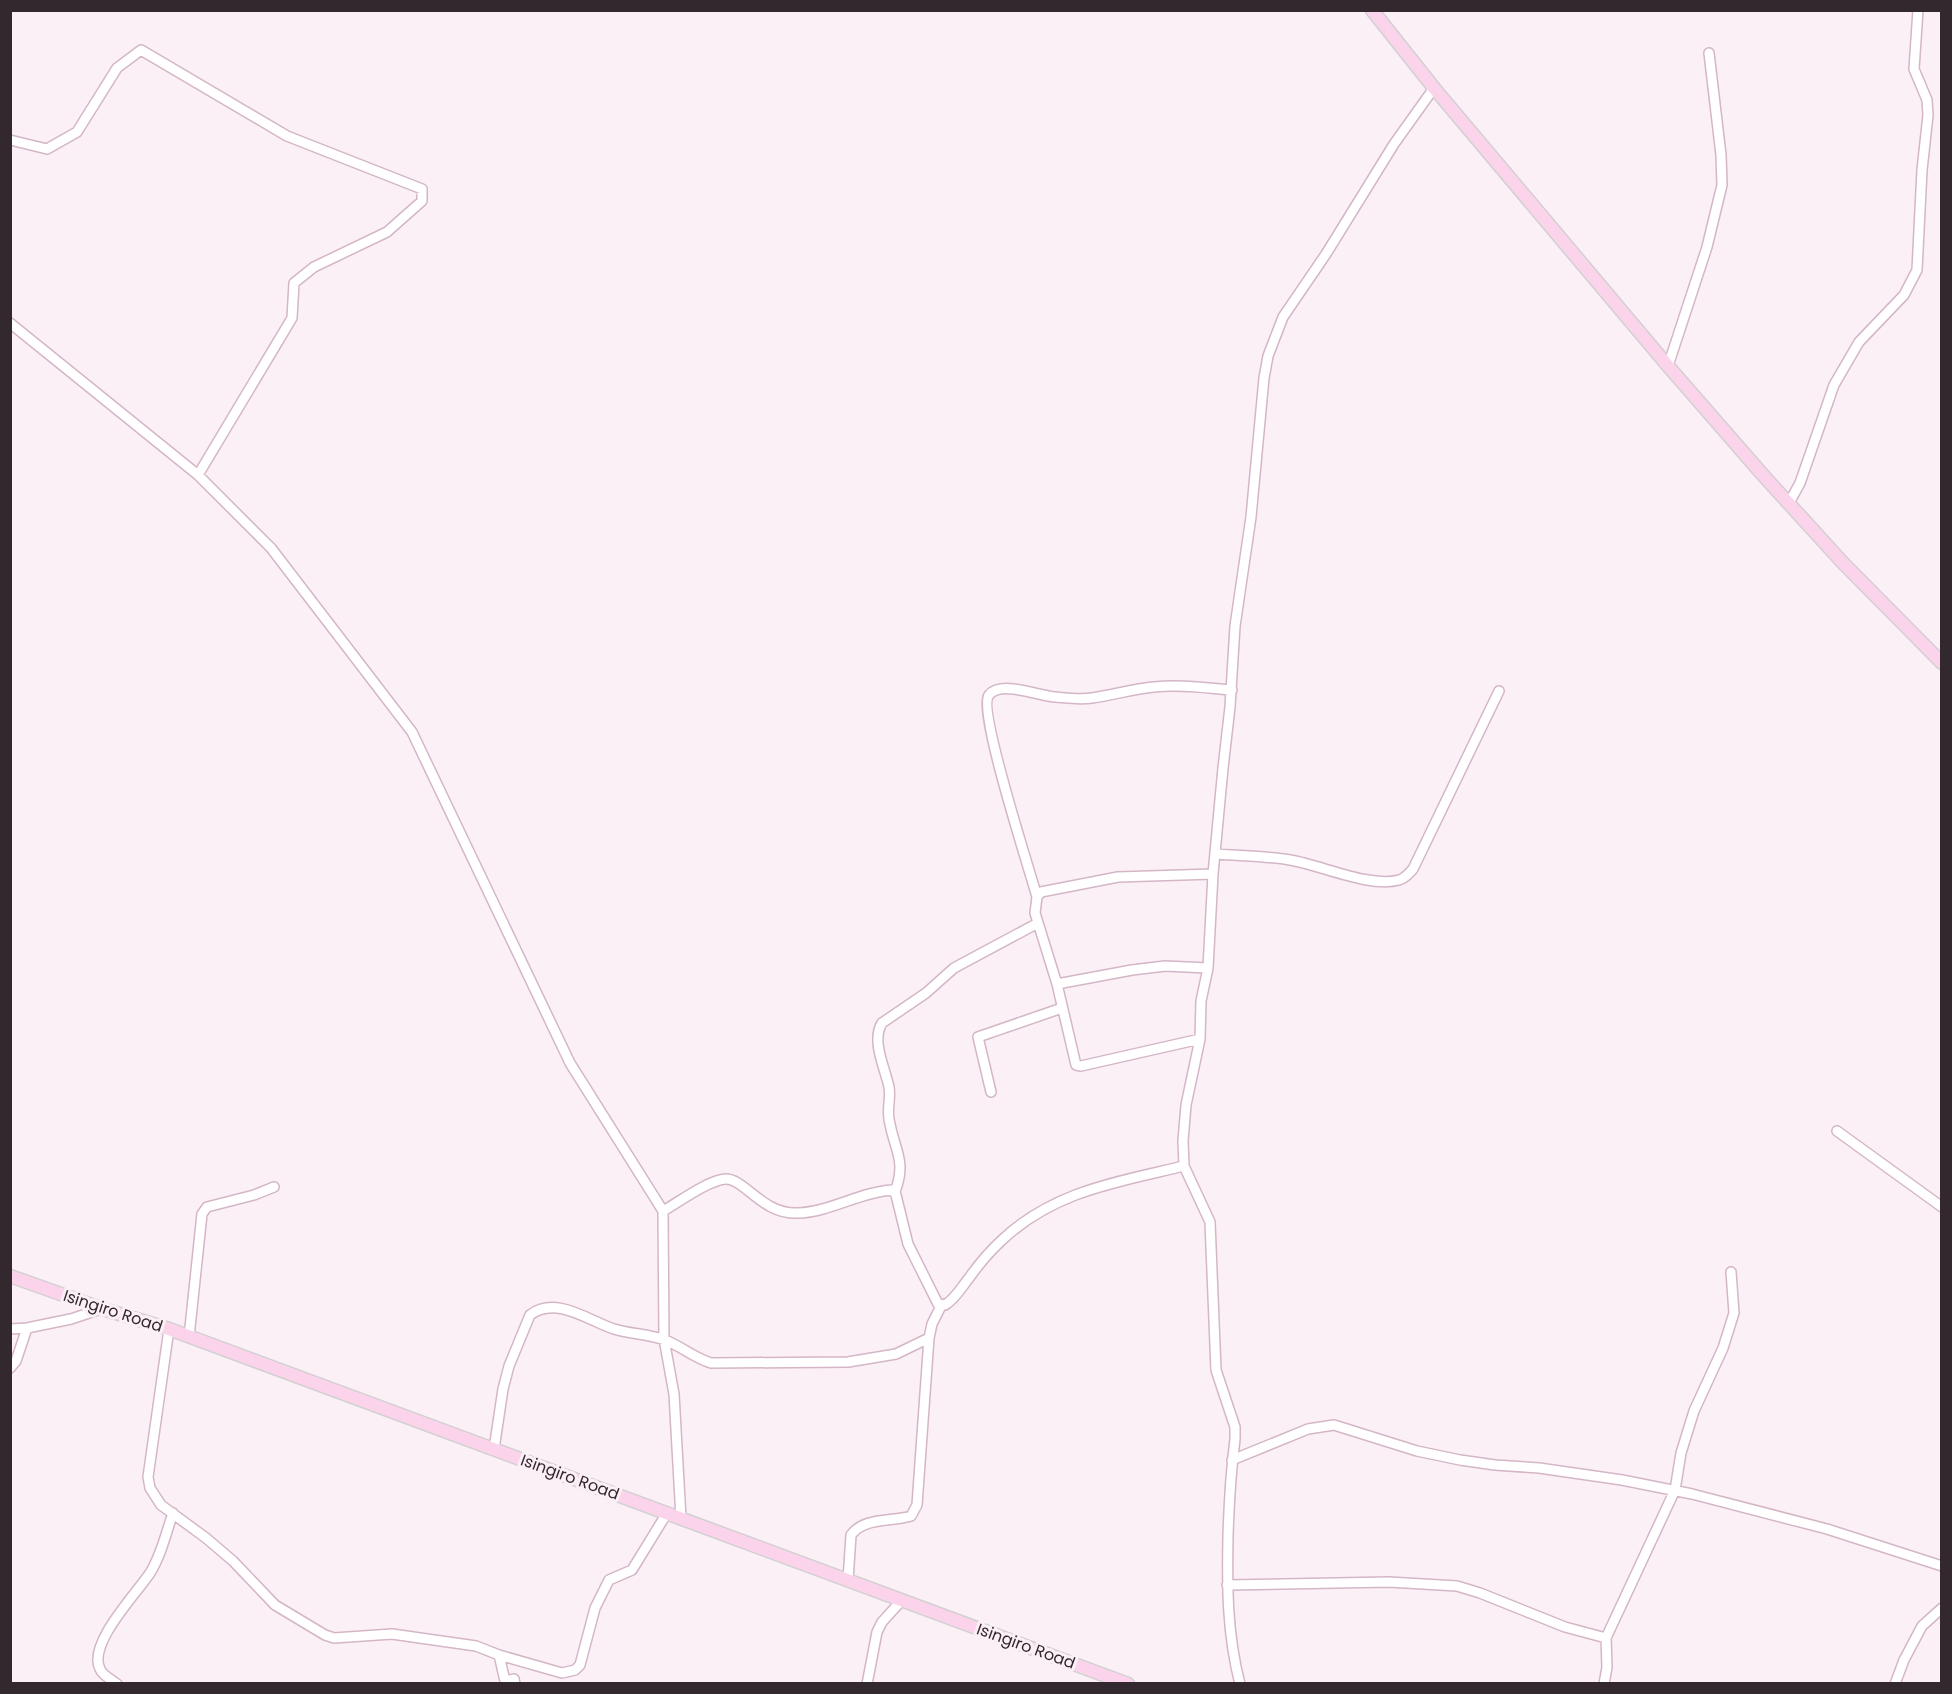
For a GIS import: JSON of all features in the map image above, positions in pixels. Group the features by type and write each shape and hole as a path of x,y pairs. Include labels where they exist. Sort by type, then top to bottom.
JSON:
{"main road":[{"path":"1372,10 1434,88 1668,366 1843,563 1941,663"},
{"name":"Isingiro Road","path":"10,1276 103,1309 169,1329 1128,1683"}],"street":[{"path":"1789,503 1800,483 1834,385 1851,355 1868,332 1904,295 1917,270 1922,170 1928,115 1927,100 1914,69 1918,10"},
{"path":"10,140 47,149 77,132 117,68 141,50 287,136 422,189 422,201 387,232 314,267 294,283 292,318 198,475"},
{"path":"1668,366 1707,248 1722,185 1722,162 1709,53"},
{"path":"1240,1683 1228,1628 1227,1585 1234,1427 1216,1370 1210,1222 1184,1166 1183,1141 1186,1105 1200,1039 1201,1001 1208,968 1213,874 1222,768 1232,690 1235,626 1251,517 1264,378 1276,333 1283,317 1326,254 1394,144 1434,88"},
{"path":"10,323 198,475 271,548 412,732 570,1063 663,1211 664,1339 674,1394 681,1518"},
{"path":"1200,1039 1078,1066 1075,1062 1057,984 1035,913 1037,897 986,712 989,695 996,690 1008,688 1053,697 1089,699 1123,691 1164,686 1182,685 1232,690"},
{"path":"1216,854 1297,861 1361,879 1391,881 1407,876 1413,868 1499,691"},
{"path":"1037,897 1041,892 1118,877 1213,874"},
{"path":"941,1305 938,1304 908,1244 895,1192 901,1166 889,1119 889,1087 883,1070 878,1029 882,1023 926,993 954,968 1038,923"},
{"path":"1057,984 1154,968 1208,968"},
{"path":"991,1092 978,1037 1062,1008"},
{"path":"1837,1131 1941,1207"},
{"path":"848,1580 851,1535 855,1529 878,1521 911,1516 917,1504 929,1338 932,1324 941,1305 950,1302 955,1297 989,1252 1014,1228 1040,1210 1061,1199 1097,1188 1184,1166"},
{"path":"663,1211 712,1183 725,1179 734,1181 764,1204 782,1212 799,1213 816,1210 889,1190 895,1192"},
{"path":"189,1337 204,1210 207,1207 254,1195 274,1186"},
{"path":"1604,1683 1607,1667 1606,1638 1675,1490 1681,1453 1694,1411 1723,1348 1734,1313 1731,1272"},
{"path":"10,1329 71,1319 90,1311 103,1309"},
{"path":"494,1449 503,1389 509,1366 530,1315 537,1309 559,1309 577,1313 612,1328 664,1339 700,1360 711,1363 848,1362 896,1354 929,1338"},
{"path":"10,1368 16,1361 27,1328"},
{"path":"169,1329 148,1477 154,1497 161,1505 233,1561 275,1605 325,1635 334,1638 392,1634 476,1646 562,1673 575,1670 580,1665 595,1608 609,1580 633,1570 667,1513"},
{"path":"1232,1460 1308,1429 1322,1425 1334,1425 1417,1451 1460,1460 1539,1468 1675,1490 1816,1526 1941,1566"},
{"path":"117,1683 105,1675 100,1668 97,1660 98,1652 115,1619 153,1568 173,1513"},
{"path":"1227,1585 1389,1582 1457,1586 1565,1626 1606,1638"},
{"path":"867,1683 877,1632 882,1622 902,1600"},
{"path":"1895,1683 1922,1626 1941,1608"},
{"path":"499,1655 505,1681 514,1679 515,1683"}]}
